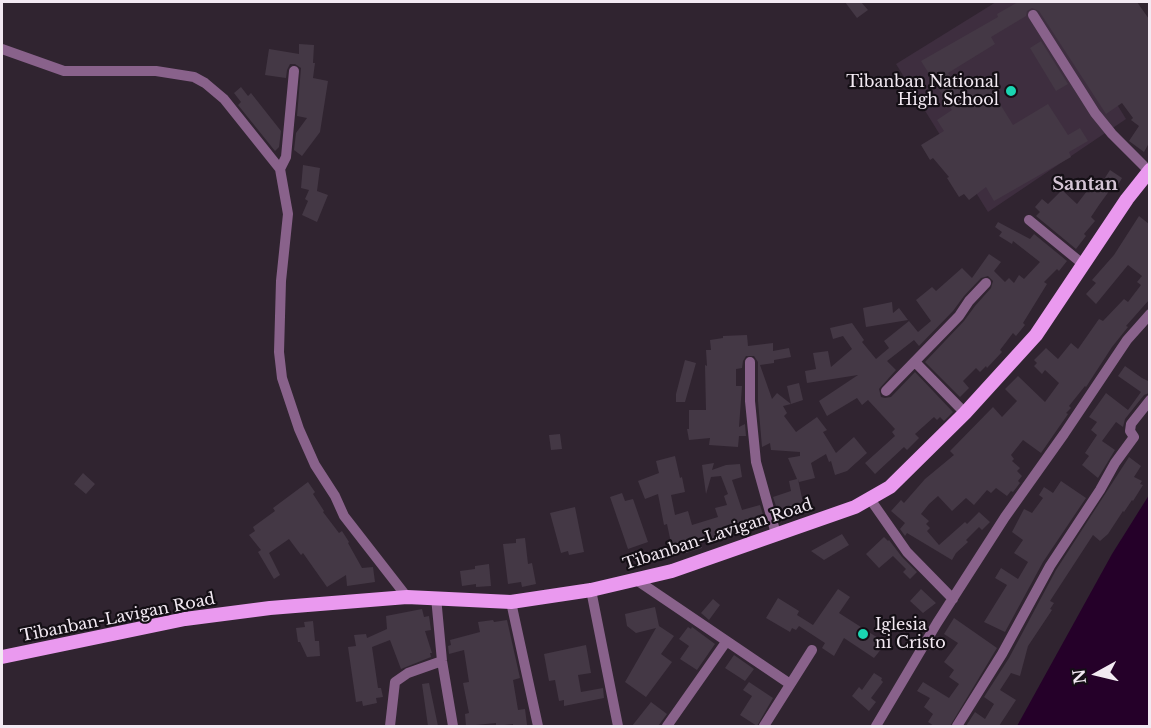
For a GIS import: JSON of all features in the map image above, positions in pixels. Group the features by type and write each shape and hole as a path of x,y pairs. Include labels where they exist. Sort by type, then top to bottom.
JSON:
{"main road":[{"name":"Tibanban-Lavigan Road","path":"2,657 185,619 326,603 407,597 511,602 591,590 638,581 672,571 833,515 870,499 890,487 965,413 1036,335 1127,199 1149,171"}],"street":[{"path":"1033,15 1095,113 1112,134 1149,171"},
{"path":"2,49 64,70 156,71 194,77 224,99 280,169 288,214 281,281 279,352 282,378 299,429 344,516 407,597"},
{"path":"280,169 286,157 294,71"},
{"path":"1029,220 1084,265"},
{"path":"886,391 959,316 986,283"},
{"path":"876,726 1005,517 1064,434 1126,340 1149,314"},
{"path":"750,362 750,401 756,462 776,534"},
{"path":"915,362 965,413"},
{"path":"957,726 1002,654 1050,566 1134,436 1130,431 1131,424 1149,400"},
{"path":"870,499 907,552 953,599"},
{"path":"638,581 790,684"},
{"path":"591,590 618,726"},
{"path":"436,597 442,661 453,726"},
{"path":"511,602 538,726"},
{"path":"667,726 726,642"},
{"path":"765,726 812,650"},
{"path":"390,726 395,682 408,673 442,661"}],"shaded area":[{"name":"Tibanban National High School","path":"996,2 1054,2 1126,119 988,212 896,64"},
{"path":"1149,495 1149,726 1017,726 1112,554"}],"building":[{"path":"845,2 861,2 868,10 857,18"},
{"path":"1018,2 1137,2 1149,19 1149,143 1144,152 1129,141 1139,126 1131,120 1133,118 1122,103 1106,114 1039,11 1032,8 1027,11 1026,16 991,37 995,44 948,73 962,92 984,78 1013,125 1048,104 1068,135 1080,128 1088,141 1069,152 1071,157 994,201 986,187 969,200 964,194 959,197 947,178 949,177 933,158 930,160 921,145 944,131 937,120 952,110 921,61 998,17 997,14"},
{"path":"1041,41 1068,84 1056,91 1030,48"},
{"path":"299,44 314,45 313,78 328,81 320,132 302,156 294,150 296,133 307,118 297,116 301,68 290,64 286,78 265,75 269,49 299,54"},
{"path":"241,87 248,96 251,93 281,131 279,147 275,151 238,105 241,102 234,93"},
{"path":"303,165 320,168 317,191 328,195 317,222 302,215 308,201 305,199 309,190 301,188"},
{"path":"1110,170 1122,178 1118,185 1115,183 1091,217 1095,221 1084,234 1086,236 1076,249 1036,216 1040,212 1035,207 1042,199 1048,204 1062,190 1077,204 1087,191 1089,193 1098,182 1101,184"},
{"path":"1139,216 1149,224 1149,300 1126,326 1128,327 1086,387 1069,406 1071,408 1066,413 1068,414 1041,453 1023,440 1011,455 1014,459 1012,461 1020,468 1017,471 1022,476 1018,481 1020,483 1007,496 996,488 991,493 987,490 974,505 966,498 952,511 938,496 929,504 921,514 929,521 926,524 930,528 927,531 939,545 979,512 990,522 982,530 979,527 966,540 968,542 952,560 907,533 905,536 900,529 905,523 891,511 901,500 904,503 925,479 954,455 950,451 993,407 1002,417 1017,401 1005,389 1018,376 1045,402 1059,383 1045,370 1042,374 1034,366 1037,363 1034,360 1046,348 1058,359 1071,343 1078,349 1099,319 1103,321 1124,299 1128,302 1141,285 1137,282 1142,276 1128,265 1096,304 1086,294 1096,283 1092,280 1114,255"},
{"path":"998,222 1030,239 1034,234 1067,261 1059,271 1057,269 1044,282 1047,284 1023,323 1025,325 1016,336 1013,333 1000,350 1002,352 987,368 986,366 980,372 976,368 963,381 969,388 960,397 925,362 964,321 991,288 993,281 988,276 981,278 919,346 914,340 887,361 896,370 879,389 881,397 891,397 915,372 953,412 944,421 940,417 937,420 934,417 915,434 919,438 907,450 904,447 875,474 865,463 895,436 892,432 895,429 868,400 862,405 857,398 827,416 819,401 858,375 807,383 805,371 816,369 813,353 828,351 831,367 852,349 843,336 833,339 830,328 852,323 864,340 862,342 876,359 889,348 884,341 909,321 918,332 931,321 916,300 932,287 936,291 962,268 972,278 989,254 1001,262 994,271 1005,282 1009,278 1014,283 1019,275 1024,279 1040,262 1013,241 1012,244 999,236 1002,232 995,227"},
{"path":"892,302 893,313 899,308 908,320 866,327 863,308"},
{"path":"747,335 748,346 773,343 773,351 789,348 791,357 760,365 772,399 777,393 791,404 783,406 787,413 784,416 796,432 817,417 827,430 823,432 836,453 854,437 867,453 847,471 835,475 831,461 829,462 826,454 811,463 815,478 799,482 798,479 803,503 788,507 789,512 779,515 773,497 791,491 789,481 797,479 788,458 800,456 800,452 771,450 770,443 762,447 758,401 758,362 754,356 746,356 742,368 736,369 736,386 742,386 739,427 745,424 746,436 739,436 738,447 709,445 710,438 689,440 687,429 689,429 689,410 706,410 705,365 707,366 706,350 711,350 710,340 723,338 723,336"},
{"path":"685,360 696,363 685,402 676,402 676,394"},
{"path":"1125,366 1149,380 1149,393 1144,395 1125,419 1123,427 1116,422 1102,441 1115,450 1098,478 1082,465 1089,456 1085,453 1097,435 1091,430 1097,422 1089,417 1106,393 1128,410 1141,392 1118,376"},
{"path":"799,383 803,400 791,404 787,386"},
{"path":"560,434 562,449 551,450 549,435"},
{"path":"675,456 685,492 671,495 675,515 688,511 692,525 718,517 715,508 727,505 724,496 728,494 721,476 711,477 706,494 702,465 714,463 712,470 726,465 740,464 742,477 732,480 742,510 760,505 765,521 746,525 747,528 701,543 702,548 686,553 685,549 670,553 668,544 671,543 667,524 664,525 658,494 645,499 638,481 659,473 656,461"},
{"path":"1129,457 1141,466 1134,477 1142,481 1140,484 1143,485 1108,534 1100,541 1093,535 1050,601 1054,603 1050,609 1052,610 1028,646 1020,676 1011,673 1000,690 1016,700 999,726 966,726 975,712 985,719 994,704 984,697 1009,658 1056,570"},
{"path":"83,473 95,484 86,494 74,484"},
{"path":"1061,481 1086,498 1043,562 1005,632 984,622 1007,585 995,578 1001,568 1018,579 1028,562 1014,553 1023,540 1012,532 1024,509 1032,513 1043,498 1039,495 1044,487 1053,493"},
{"path":"308,482 323,512 339,533 342,531 362,568 373,567 375,582 347,586 346,575 327,587 303,553 301,555 289,539 269,553 280,575 274,579 258,552 261,550 249,535 255,531 253,527 275,511 273,508"},
{"path":"622,493 625,501 633,499 648,542 628,549 610,497"},
{"path":"575,507 584,552 569,555 568,551 561,553 550,513"},
{"path":"842,534 849,545 824,560 811,551"},
{"path":"884,537 917,572 910,579 903,572 906,569 893,556 879,568 866,554"},
{"path":"525,538 528,564 532,563 536,584 522,587 521,582 508,584 503,544 516,543 516,539"},
{"path":"489,564 491,586 476,587 476,584 462,586 460,571"},
{"path":"838,589 850,597 839,613 886,643 874,658 844,638 834,656 822,648 825,643 799,626 796,630 792,628 790,632 766,618 778,598 799,611 797,615 813,625"},
{"path":"921,589 936,603 923,613 910,601"},
{"path":"713,599 720,605 709,620 701,613"},
{"path":"655,607 659,626 674,636 661,654 672,662 646,697 625,682 656,628 636,633 627,626 625,614"},
{"path":"422,609 424,617 429,616 431,630 425,631 432,653 430,653 431,657 401,669 390,640 372,647 378,688 381,688 383,697 376,698 377,703 363,706 362,701 356,702 348,647 356,646 354,635 366,634 367,638 387,629 386,616"},
{"path":"954,618 997,648 950,726 934,726 928,722 933,714 924,707 930,698 917,691 923,682 949,698 959,684 949,677 954,670 944,662 958,643 944,634"},
{"path":"493,620 494,622 507,620 520,678 513,680 518,710 525,709 527,725 496,726 496,723 466,726 465,714 469,713 463,683 469,682 464,650 449,654 448,646 451,645 450,640 480,632 478,622"},
{"path":"313,621 315,641 319,641 320,656 307,657 298,642 296,628 305,627 304,622"},
{"path":"688,627 691,629 692,627 715,644 697,670 680,659 689,646 679,639"},
{"path":"586,645 591,673 578,675 581,692 603,688 604,698 564,706 564,700 559,701 555,680 549,681 544,654"},
{"path":"734,655 754,669 745,681 725,668"},
{"path":"874,673 882,678 883,682 871,698 876,702 869,711 852,696 859,687 862,690"},
{"path":"749,682 773,698 757,726 740,715 752,696 743,690"},
{"path":"429,683 438,726 428,726 422,684"},
{"path":"651,702 667,714 658,726 632,726"}],"place":[{"name":"Tibanban National High School","path":"1011,91"},
{"name":"Iglesia ni Cristo","path":"863,634"}],"district":[{"name":"Santan","path":"1085,185"}]}
